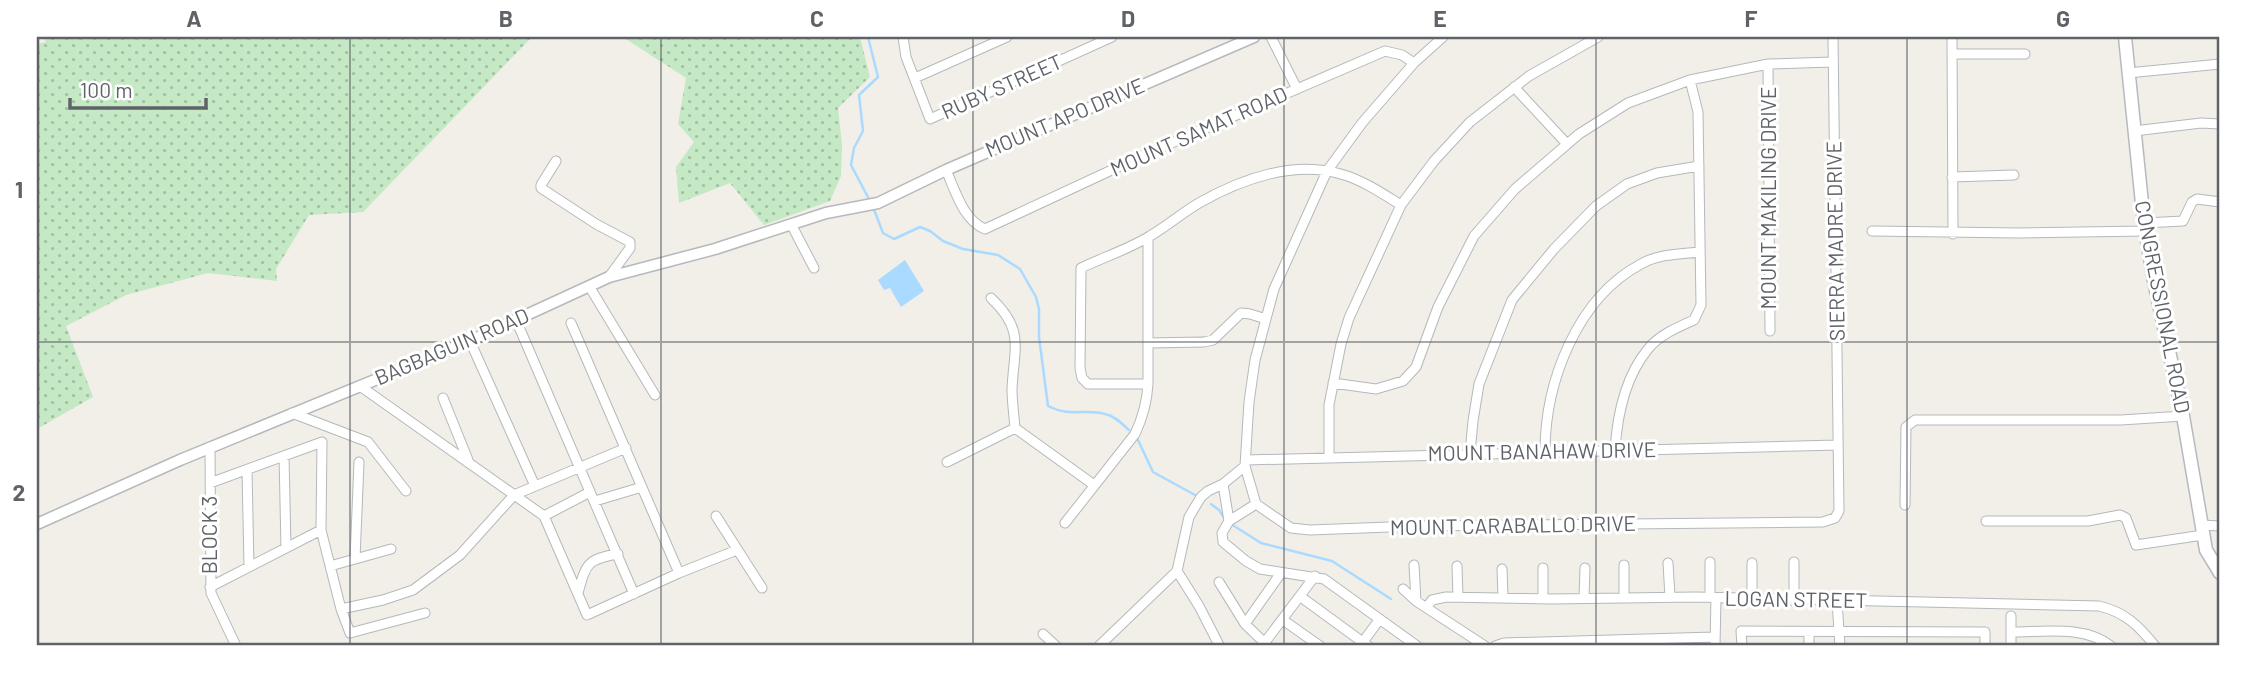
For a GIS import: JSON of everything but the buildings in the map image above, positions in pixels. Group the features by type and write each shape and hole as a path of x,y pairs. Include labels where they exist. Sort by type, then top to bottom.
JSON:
{"main road":[{"name":"CONGRESSIONAL ROAD","path":"2125,37 2145,227 2154,281 2183,416 2206,550 2220,573"}],"street":[{"path":"903,37 906,57 915,78 1007,37"},
{"name":"RUBY STREET","path":"915,78 930,119 1112,37"},
{"name":"MOUNT APO DRIVE","path":"878,203 946,170 1254,37"},
{"path":"1271,37 1297,89"},
{"path":"1417,646 1324,579 1260,569 1246,561 1223,542 1222,533 1229,521 1256,504 1246,463 1249,401 1255,360 1274,289 1326,171 1362,123 1414,63 1443,37"},
{"path":"1329,457 1329,405 1349,318 1401,205 1434,161 1470,122 1529,76 1598,37"},
{"name":"SIERRA MADRE DRIVE","path":"1823,522 1835,519 1839,511 1833,37"},
{"path":"1952,39 1953,234"},
{"name":"MOUNT SAMAT ROAD","path":"946,170 967,215 976,225 985,229 1146,153 1385,51 1402,55 1414,63"},
{"path":"1952,54 2025,54"},
{"path":"1333,383 1376,389 1403,381 1416,367 1438,307 1474,236 1515,189 1567,144 1628,103 1690,80 1768,64 1833,62"},
{"name":"MOUNT MAKILING DRIVE","path":"1768,64 1770,331"},
{"path":"2128,73 2220,64"},
{"path":"1615,451 1617,419 1630,382 1649,348 1671,331 1694,320 1701,304 1698,112 1690,80"},
{"path":"1514,87 1567,144"},
{"path":"2134,131 2201,123 2220,124"},
{"path":"556,161 541,188 629,242 629,248 609,277"},
{"path":"1470,453 1472,421 1479,384 1512,300 1554,249 1595,206 1627,184 1657,173 1699,166"},
{"path":"1148,384 1088,384 1082,378 1081,268 1148,238 1200,203 1265,175 1290,170 1326,171 1344,175 1401,205"},
{"path":"1952,177 2014,175"},
{"path":"1872,232 1953,234 2145,227 2183,221 2192,202 2197,198 2220,202"},
{"name":"BAGBAGUIN ROAD","path":"37,524 210,447 470,341 609,277 715,249 826,214 878,203"},
{"path":"791,224 814,268"},
{"path":"1065,523 1135,434 1143,419 1148,384 1148,238"},
{"path":"1545,452 1551,389 1575,332 1606,289 1642,263 1669,255 1699,252"},
{"path":"589,286 654,395"},
{"path":"991,298 1010,320 1016,342 1012,392 1015,428 1094,485"},
{"path":"1148,343 1213,340 1241,313 1266,319"},
{"path":"516,320 634,594"},
{"path":"571,323 679,573"},
{"path":"470,341 535,486"},
{"path":"360,386 544,516 587,615 737,550"},
{"path":"443,398 468,461"},
{"path":"292,414 368,442 406,491"},
{"path":"1905,505 1905,432 1909,423 1915,420 2121,420 2183,416"},
{"path":"947,462 1015,428"},
{"path":"210,483 322,442 321,530 341,609 350,633 425,614"},
{"name":"MOUNT BANAHAW DRIVE","path":"1246,463 1329,457 1838,445"},
{"name":"BLOCK 3","path":"210,447 210,587"},
{"path":"341,609 413,590 460,555 514,495 626,448"},
{"path":"284,456 286,548"},
{"path":"355,559 359,461"},
{"path":"1099,646 1177,571 1189,517 1200,497 1223,484 1246,463"},
{"path":"247,470 248,567"},
{"path":"1223,484 1229,521"},
{"path":"544,516 593,497 642,487"},
{"name":"MOUNT CARABALLO DRIVE","path":"1256,504 1291,527 1310,530 1416,526 1823,522"},
{"path":"1986,521 2088,521 2120,515 2126,518 2136,545 2220,526"},
{"path":"716,516 762,588"},
{"path":"236,646 215,606 210,587 321,530"},
{"path":"330,566 391,549"},
{"path":"578,593 584,568 596,558 618,554"},
{"path":"1495,646 1504,643 1715,642 1710,562"},
{"path":"1794,562 1794,601"},
{"path":"1668,563 1670,597"},
{"path":"1752,563 1752,600"},
{"path":"1414,565 1416,601"},
{"path":"1624,565 1624,597"},
{"path":"1457,566 1458,597"},
{"path":"1543,568 1543,599"},
{"path":"1584,598 1585,568"},
{"path":"1502,569 1503,597"},
{"path":"1177,571 1199,606 1219,645 1217,646"},
{"path":"1245,624 1281,573"},
{"path":"1219,582 1245,624 1265,645 1314,576"},
{"path":"1403,589 1416,601 1485,646"},
{"path":"1301,597 1364,645 1379,620"},
{"name":"LOGAN STREET","path":"1427,607 1432,600 1458,597 1670,597 2099,606 2124,615 2142,630 2155,646"},
{"path":"1837,601 1840,646"},
{"path":"2011,616 2011,646"},
{"path":"1283,620 1320,646"},
{"path":"1742,646 1741,631 1985,632 1985,646"},
{"path":"1809,632 1810,646"},
{"path":"2011,632 2080,632 2100,638 2112,646"},
{"path":"1043,634 1056,646"}],"green space":[{"path":"44,37 532,37 363,212 309,215 276,269 277,281 208,273 126,295 66,326 93,397 37,429 37,44 46,42"},
{"path":"623,37 860,37 870,77 838,108 842,145 841,176 830,201 764,225 730,183 679,203 676,167 694,142 678,124 686,78"}],"water":[{"path":"905,260 924,291 901,307 890,288 884,290 878,280"}],"waterway":[{"path":"868,37 878,77 859,95 863,131 854,148 851,165 870,201"},
{"path":"873,207 883,233 894,239 920,227 963,249 998,255 1020,269 1036,297 1039,309 1039,337 1048,406 1056,410 1109,415 1129,430"},
{"path":"1137,438 1153,472 1195,495"},
{"path":"1211,504 1225,519"},
{"path":"1231,524 1261,543 1332,561 1391,599"}]}
